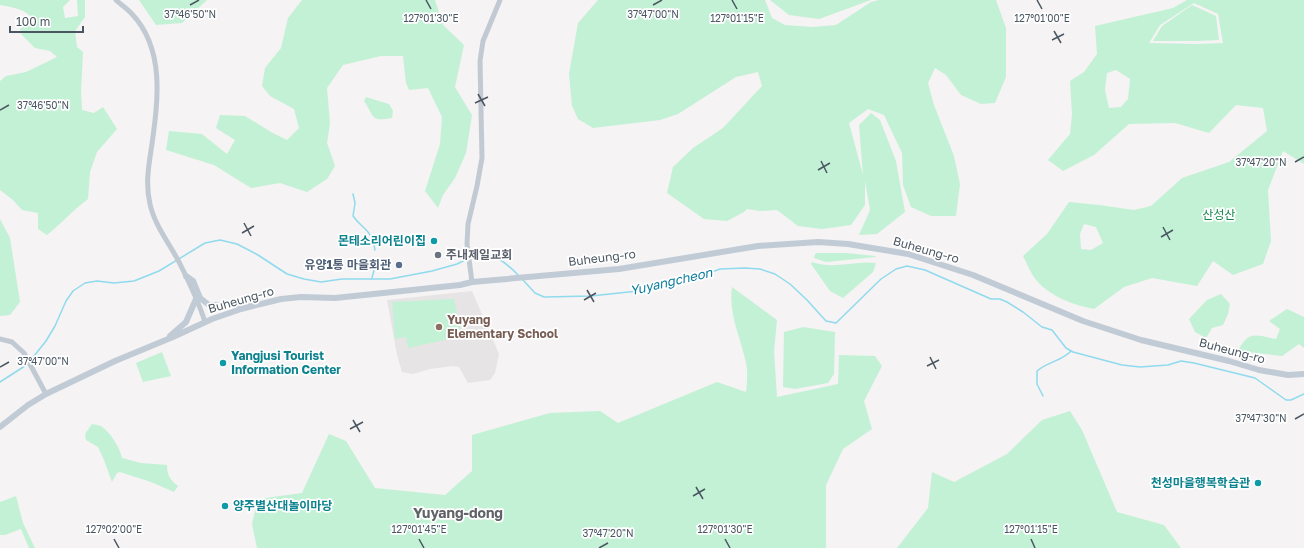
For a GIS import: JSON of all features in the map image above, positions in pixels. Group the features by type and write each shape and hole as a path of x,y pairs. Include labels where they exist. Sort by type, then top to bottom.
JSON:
{"main road":[{"name":"Buheung-ro","path":"0,427 28,405 46,394 115,361 205,322 256,305 281,299 301,297 321,299 353,297 472,282 513,279 527,276 619,268 758,246 813,242 848,244 908,254 972,275 1076,319 1141,340 1229,361 1259,370 1288,375 1304,374"},
{"path":"186,276 193,281 200,298 210,305 256,305"},
{"path":"162,341 186,322 196,299"}],"street":[{"path":"116,0 132,14 142,28 147,36 156,63 158,96 148,169 147,189 154,217 186,276 205,322"},
{"path":"472,282 467,244 468,224 482,158 480,61 483,41 500,0"},
{"path":"0,339 12,342 24,353 46,394"}],"shaded area":[{"name":"Yuyang Elementary School","path":"472,291 499,354 495,373 490,380 468,383 459,367 453,366 430,369 413,374 402,372 397,355 387,300"}],"green space":[{"path":"0,0 70,0 63,7 65,18 78,16 77,0 85,0 85,17 75,31 77,47 83,52 81,91 82,110 94,113 103,107 117,129 97,152 90,172 88,199 47,235 38,229 38,213 22,210 13,200 0,190 0,81 6,76 26,72 57,57 50,51 35,48 21,34 20,28 37,23 33,18 20,10 0,5"},
{"path":"139,0 207,0 182,23 156,25"},
{"path":"302,0 435,0 443,25 464,45 455,87 472,115 466,153 455,178 443,195 438,208 425,191 440,144 442,117 428,88 409,90 406,83 403,56 381,56 343,65 327,88 330,123 327,143 335,166 327,179 307,192 280,183 251,188 214,165 166,150 169,131 202,134 227,154 235,140 216,128 220,115 245,116 287,140 299,128 294,109 270,96 262,86 265,68 281,48 288,18"},
{"path":"598,0 765,0 772,18 785,25 813,27 836,25 871,2 879,0 996,0 1006,28 1006,77 995,103 981,104 961,95 946,75 935,68 928,83 934,105 954,156 960,184 956,216 931,216 911,207 903,185 902,153 884,115 868,109 849,123 863,175 859,125 871,113 880,120 896,161 905,212 877,234 859,235 870,210 865,181 865,205 851,225 822,229 798,226 777,210 760,211 747,209 727,221 704,219 667,193 673,167 693,148 723,128 762,86 758,72 736,77 678,114 660,120 593,128 578,119 572,106 569,74 578,23"},
{"path":"770,0 871,0 819,19 789,15"},
{"name":"산성산","path":"1187,0 1304,0 1304,164 1283,151 1268,190 1271,241 1263,264 1233,275 1213,261 1197,286 1152,278 1124,287 1094,309 1070,303 1049,292 1037,281 1023,256 1047,234 1069,202 1134,210 1151,206 1182,178 1229,162 1267,131 1263,108 1236,105 1209,133 1175,123 1129,124 1094,155 1063,171 1048,160 1070,134 1072,114 1070,81 1084,72 1097,54 1095,26 1173,8","holes":["1194,3 1218,14 1223,43 1149,43 1160,25","1116,70 1130,79 1128,99 1121,107 1109,108 1105,90 1107,73","1084,224 1096,227 1103,243 1091,250 1081,249 1080,234"]},
{"path":"1192,5 1216,16 1219,40 1153,41 1162,26"},
{"path":"366,97 389,104 393,111 392,118 376,119 364,101"},
{"path":"0,219 10,238 20,302 10,315 0,316"},
{"path":"846,253 876,257 826,262 814,258 815,254"},
{"path":"812,262 828,265 868,262 876,263 873,272 843,298 830,291 811,264"},
{"path":"732,287 777,320 774,351 777,397 838,384 839,355 875,356 882,366 864,401 872,429 843,449 826,485 826,548 257,548 252,524 258,499 302,493 329,434 346,441 375,488 445,495 472,471 472,435 550,413 600,411 618,423 717,382 746,392 747,366 733,316 731,297"},
{"path":"1221,294 1230,304 1228,314 1223,325 1212,328 1206,338 1195,332 1189,319 1207,300"},
{"path":"454,299 462,336 408,348 406,337 395,339 392,302"},
{"path":"1287,309 1304,317 1304,348 1299,344 1282,356 1238,351 1245,340 1249,337 1258,336 1276,339 1280,329 1269,321"},
{"path":"803,327 835,332 834,374 828,383 795,389 783,387 784,332"},
{"path":"162,352 171,376 143,382 136,363"},
{"path":"1070,411 1082,430 1117,512 1164,525 1181,548 897,548 928,508 932,472 954,482 1007,454 1042,420"},
{"path":"92,424 101,426 112,437 122,458 141,463 167,465 170,477 178,486 174,492 151,482 120,472 117,473 112,482 98,447 86,440 85,434"},
{"path":"16,496 23,523 35,548 29,548 21,529 5,535 0,535 0,502"}],"waterway":[{"path":"353,194 355,203 353,216 367,230 375,250"},
{"name":"Yuyangcheon","path":"30,361 46,341 55,326 66,301 73,291 85,283 97,281 114,283 134,281 159,271 205,243 220,240 237,244 258,255 287,274 321,282 342,279 390,279 432,271 457,264 467,259"},
{"name":"Yuyangcheon","path":"471,257 484,254 497,258 509,266 519,276"},
{"name":"Yuyangcheon","path":"523,280 535,293 544,297 591,296 638,291 681,279 701,276 720,269 760,269 775,274 790,284 826,321 836,323 881,279 896,269 907,266 925,270 991,299 1000,299 1007,302 1042,327 1052,330 1066,348 1073,352 1122,365 1140,367 1168,365 1181,361 1194,363 1255,378 1286,400 1291,400 1304,394"},
{"path":"372,278 374,270"},
{"path":"1043,396 1037,384 1037,371 1071,351"},
{"name":"Yuyangcheon","path":"0,382 28,364"}],"place":[{"name":"몬테소리어린이집","path":"434,241"},
{"name":"주내제일교회","path":"438,255"},
{"name":"유양1통 마을회관","path":"399,265"},
{"name":"Yuyang Elementary School","path":"439,327"},
{"name":"Yangjusi Tourist Information Center","path":"223,363"},
{"name":"천성마을행복학습관","path":"1258,483"},
{"name":"양주별산대놀이마당","path":"225,506"}],"district":[{"name":"Yuyang-dong","path":"458,513"}]}
